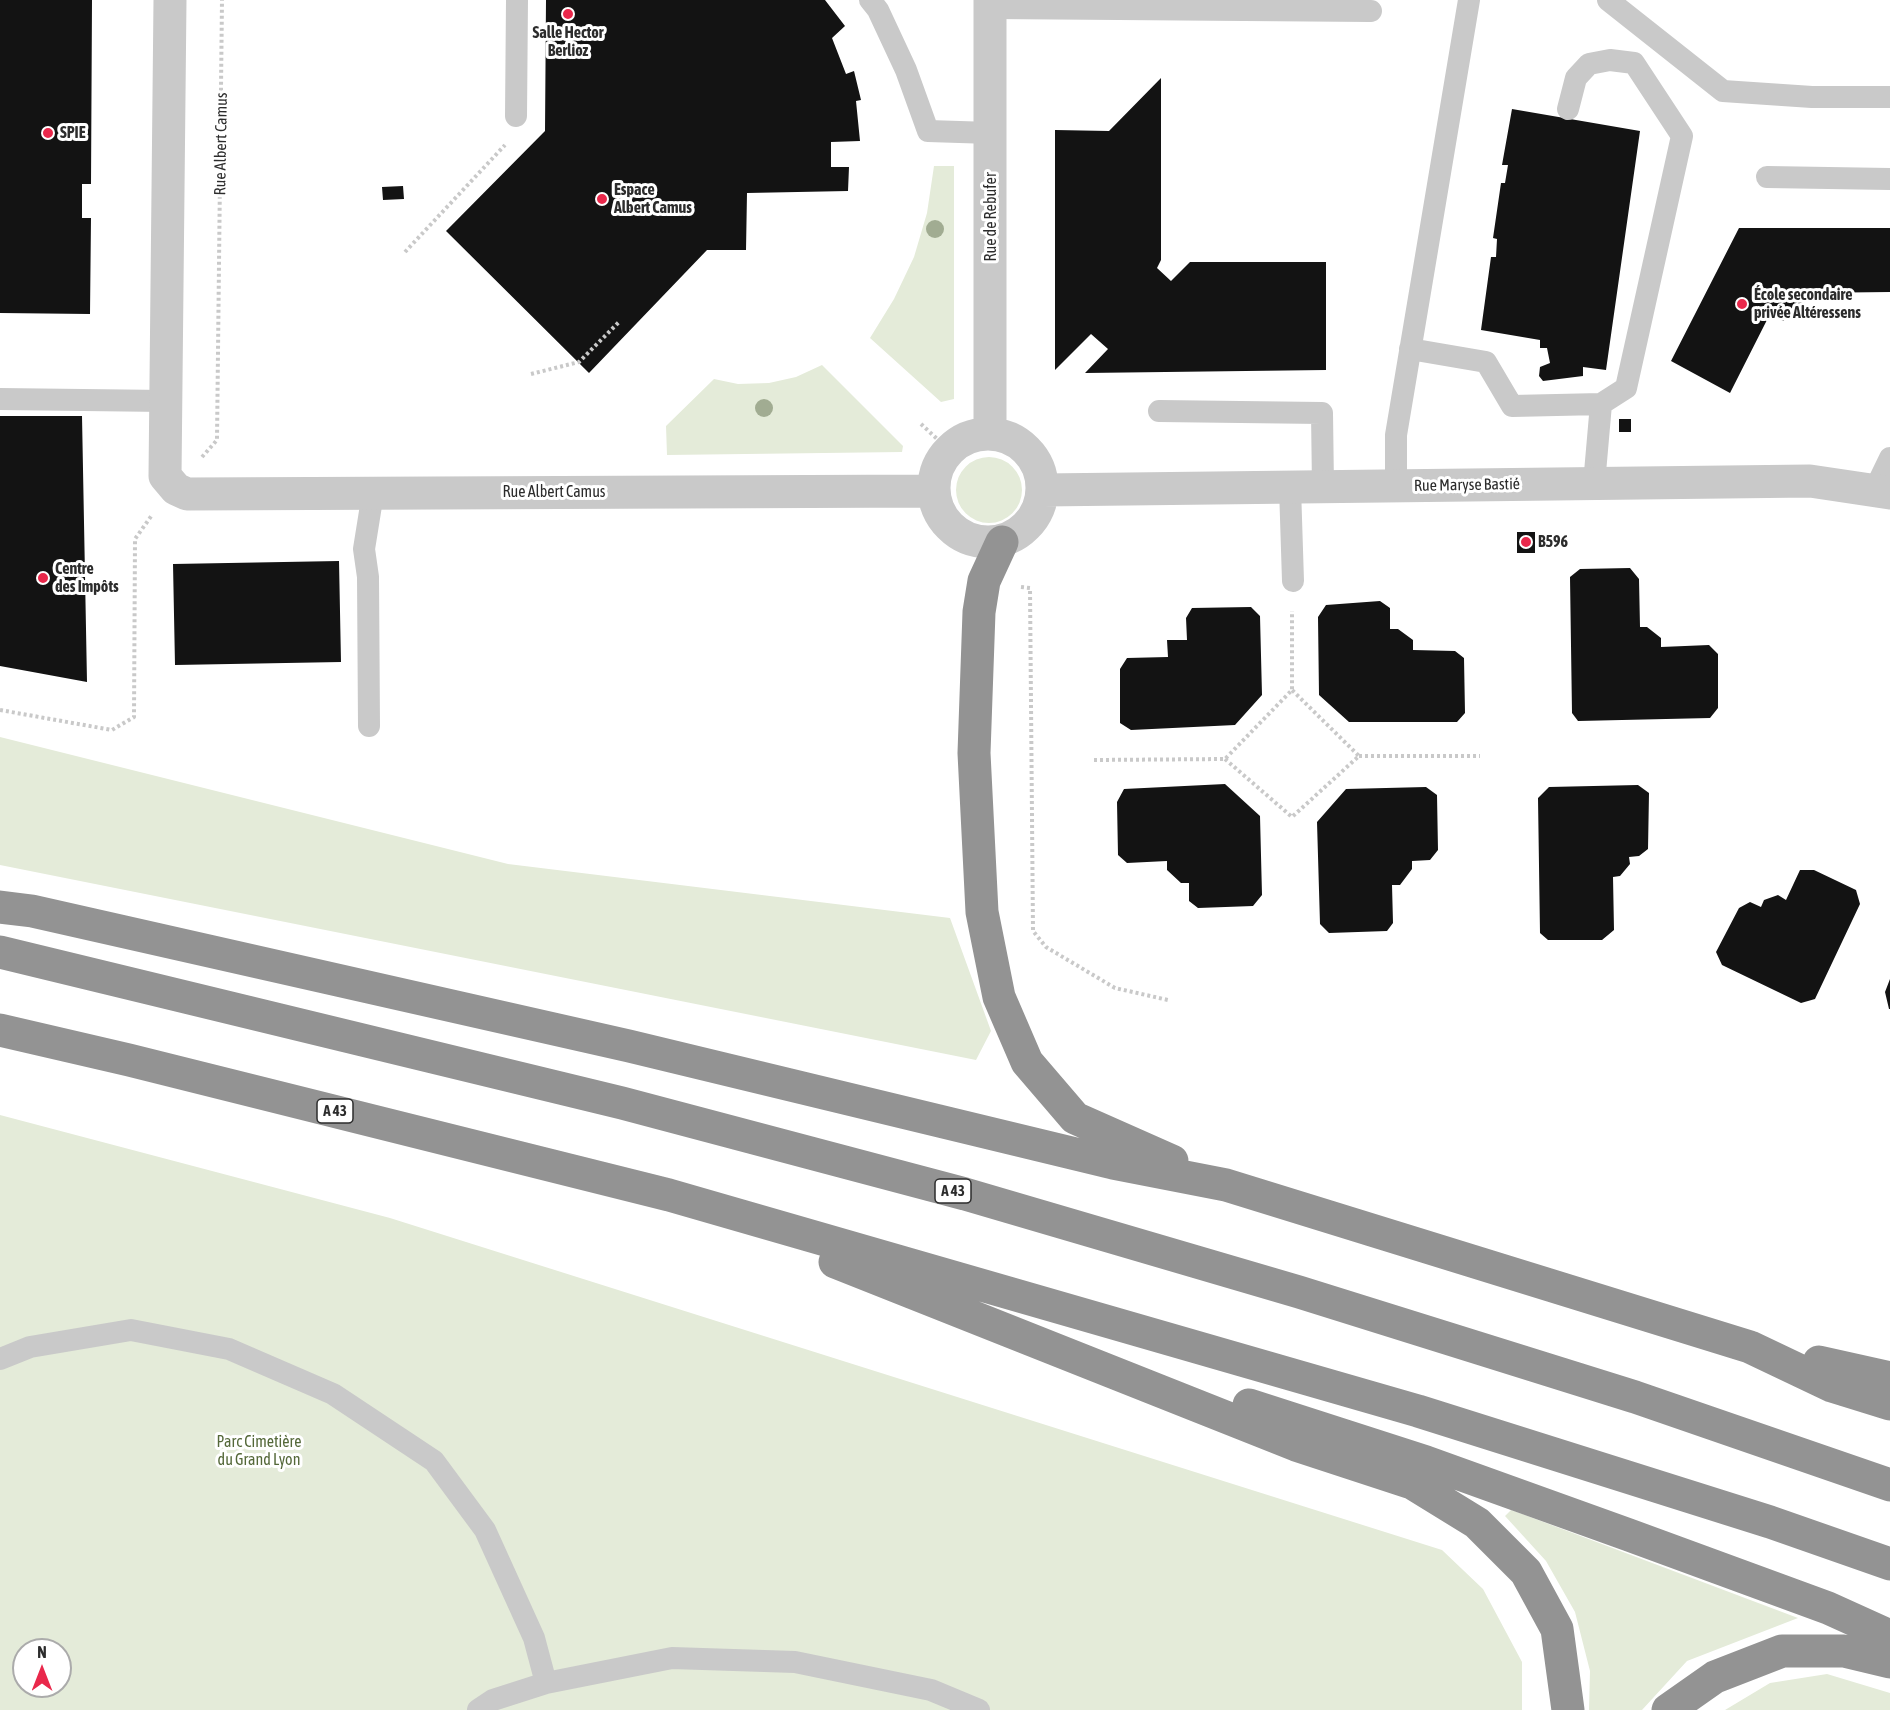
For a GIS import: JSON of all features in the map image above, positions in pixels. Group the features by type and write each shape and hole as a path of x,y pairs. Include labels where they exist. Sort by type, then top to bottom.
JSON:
{"highway":[{"path":"1002,542 984,581 979,612 974,753 982,912 999,997 1027,1062 1075,1118 1226,1185"},
{"path":"0,908 32,911 629,1046 1113,1163 1226,1185 1750,1347 1890,1378"},
{"name":"A 43","path":"0,952 622,1103 965,1194 1299,1292 1612,1390 1890,1485"},
{"name":"A 43","path":"0,1030 669,1195 1418,1412 1770,1522 1890,1564"},
{"path":"669,1195 1102,1370 1296,1445 1412,1483 1477,1523 1526,1572 1557,1629 1568,1710"},
{"path":"1750,1347 1832,1386 1890,1404"},
{"path":"1102,1370 1223,1397 1426,1462 1828,1608 1890,1636"},
{"path":"1668,1710 1715,1677 1782,1651 1844,1651 1890,1662"}],"street":[{"path":"170,0 165,476 176,489"},
{"name":"Rue de Rebufer","path":"990,434 991,4"},
{"path":"990,434 1007,437 1022,445 1034,458 1041,473 1043,490 1040,507 1031,522 1018,535 1002,542 986,543 970,540 955,533 944,521 936,507 933,490 940,462 949,450 975,435 990,434"},
{"name":"Rue Maryse Bastié","path":"1043,490 1810,482 1883,491"},
{"name":"Rue Albert Camus","path":"176,489 187,494 933,490"}],"lane":[{"path":"516,116 517,0"},
{"path":"870,0 878,10 906,70 928,131 991,133"},
{"path":"1396,486 1396,435 1469,0"},
{"path":"1608,0 1722,91 1812,97 1890,97"},
{"path":"991,4 1371,11"},
{"path":"1410,349 1486,362 1512,406 1601,404 1626,388 1682,136 1634,63 1610,60 1589,64 1576,78 1568,109"},
{"path":"1767,177 1890,179"},
{"path":"0,399 166,401"},
{"path":"1594,484 1601,404"},
{"path":"1159,411 1322,413 1323,487"},
{"path":"1883,491 1890,458"},
{"path":"1290,487 1293,581"},
{"path":"369,726 368,577 364,549 373,493"},
{"path":"0,1359 30,1347 131,1330 229,1349 333,1394 434,1461 485,1530 534,1638 546,1683"},
{"path":"478,1710 493,1700 546,1683 672,1658 795,1662 931,1690 979,1710"}],"path":[{"name":"Rue Albert Camus","path":"176,489 217,440 222,0"},
{"path":"405,252 512,138"},
{"path":"531,374 579,362 619,322"},
{"path":"921,424 949,450"},
{"path":"0,710 112,730 134,717 135,538 155,510 176,489"},
{"path":"984,581 1030,588 1034,931 1046,947 1115,988 1168,1000"},
{"path":"1225,759 1292,690 1293,581"},
{"path":"1292,690 1359,756"},
{"path":"1094,760 1225,759 1292,817 1359,756 1480,756"}],"green space":[{"path":"934,166 954,166 954,399 941,402 870,338 894,299 914,257 927,213"},
{"path":"822,365 903,446 902,452 667,455 666,426 714,379 738,384 769,383 796,377"},
{"path":"989,457 1002,460 1012,467 1019,477 1022,490 1019,503 1012,513 1002,520 989,523 976,520 966,513 959,503 956,490 959,477 966,467 976,460"},
{"path":"0,737 508,864 950,918 991,1031 976,1060 0,865"},
{"name":"Parc Cimetière du Grand Lyon","path":"0,1115 390,1218 1442,1550 1483,1589 1522,1662 1522,1710 0,1710"},
{"path":"1511,1510 1798,1618 1687,1661 1642,1710 1589,1710 1590,1671 1575,1612 1546,1561 1505,1516"},
{"path":"1827,1674 1890,1693 1890,1710 1725,1710 1770,1683"}],"building":[{"path":"0,0 92,0 91,184 82,184 82,218 91,218 90,314 0,313"},
{"name":"Espace Albert Camus","path":"546,0 825,0 845,26 832,38 846,74 854,71 861,100 856,101 860,141 831,142 831,167 849,167 848,191 747,193 746,250 707,250 589,373 446,231 545,131"},
{"path":"1161,78 1161,260 1157,268 1171,281 1190,262 1326,262 1326,370 1085,373 1108,349 1091,334 1055,370 1055,130 1109,131"},
{"path":"1512,109 1640,131 1606,370 1583,367 1583,376 1543,381 1539,376 1540,367 1550,363 1547,348 1540,348 1540,340 1481,330 1491,257 1496,257 1497,239 1493,238 1501,183 1505,183 1508,165 1502,165"},
{"path":"403,186 404,199 383,200 382,187"},
{"path":"1739,228 1890,228 1890,292 1804,293 1805,304 1783,321 1770,314 1730,393 1671,361"},
{"name":"Centre des Impôts","path":"0,416 82,416 87,682 0,666"},
{"path":"1619,419 1631,419 1631,432 1619,432"},
{"name":"B596","path":"1517,532 1535,532 1535,553 1517,553"},
{"path":"339,561 341,662 175,665 173,564"},
{"path":"1630,568 1639,579 1640,627 1647,627 1661,638 1661,647 1709,645 1718,654 1718,708 1710,718 1578,721 1572,713 1570,577 1580,569"},
{"path":"1380,601 1390,608 1390,629 1398,629 1413,640 1413,650 1455,651 1464,658 1465,713 1457,722 1349,722 1319,695 1318,617 1326,605"},
{"path":"1251,607 1260,616 1262,695 1235,725 1131,730 1120,723 1120,669 1127,658 1168,657 1167,640 1187,640 1186,618 1192,608"},
{"path":"1225,784 1260,816 1262,895 1253,906 1198,908 1189,901 1189,883 1181,883 1167,870 1167,861 1127,863 1118,855 1117,802 1124,789"},
{"path":"1638,785 1649,793 1648,849 1639,856 1629,857 1630,864 1620,876 1613,877 1614,930 1602,940 1548,940 1540,933 1538,798 1549,787"},
{"path":"1426,787 1437,795 1438,850 1430,860 1412,861 1412,869 1400,885 1392,885 1393,923 1387,931 1329,933 1320,924 1317,822 1346,789"},
{"path":"1800,870 1814,870 1856,890 1860,904 1815,999 1801,1003 1722,965 1716,952 1739,908 1750,902 1761,907 1764,900 1778,895 1786,900"},
{"path":"1890,979 1890,1009 1889,1009 1885,992"}],"place":[{"name":"Salle Hector Berlioz","path":"568,14"},
{"name":"SPIE","path":"48,133"},
{"name":"Espace Albert Camus","path":"602,199"},
{"name":"École secondaire privée Altéressens","path":"1742,304"},
{"name":"B596","path":"1526,542"},
{"name":"Centre des Impôts","path":"43,578"}]}
